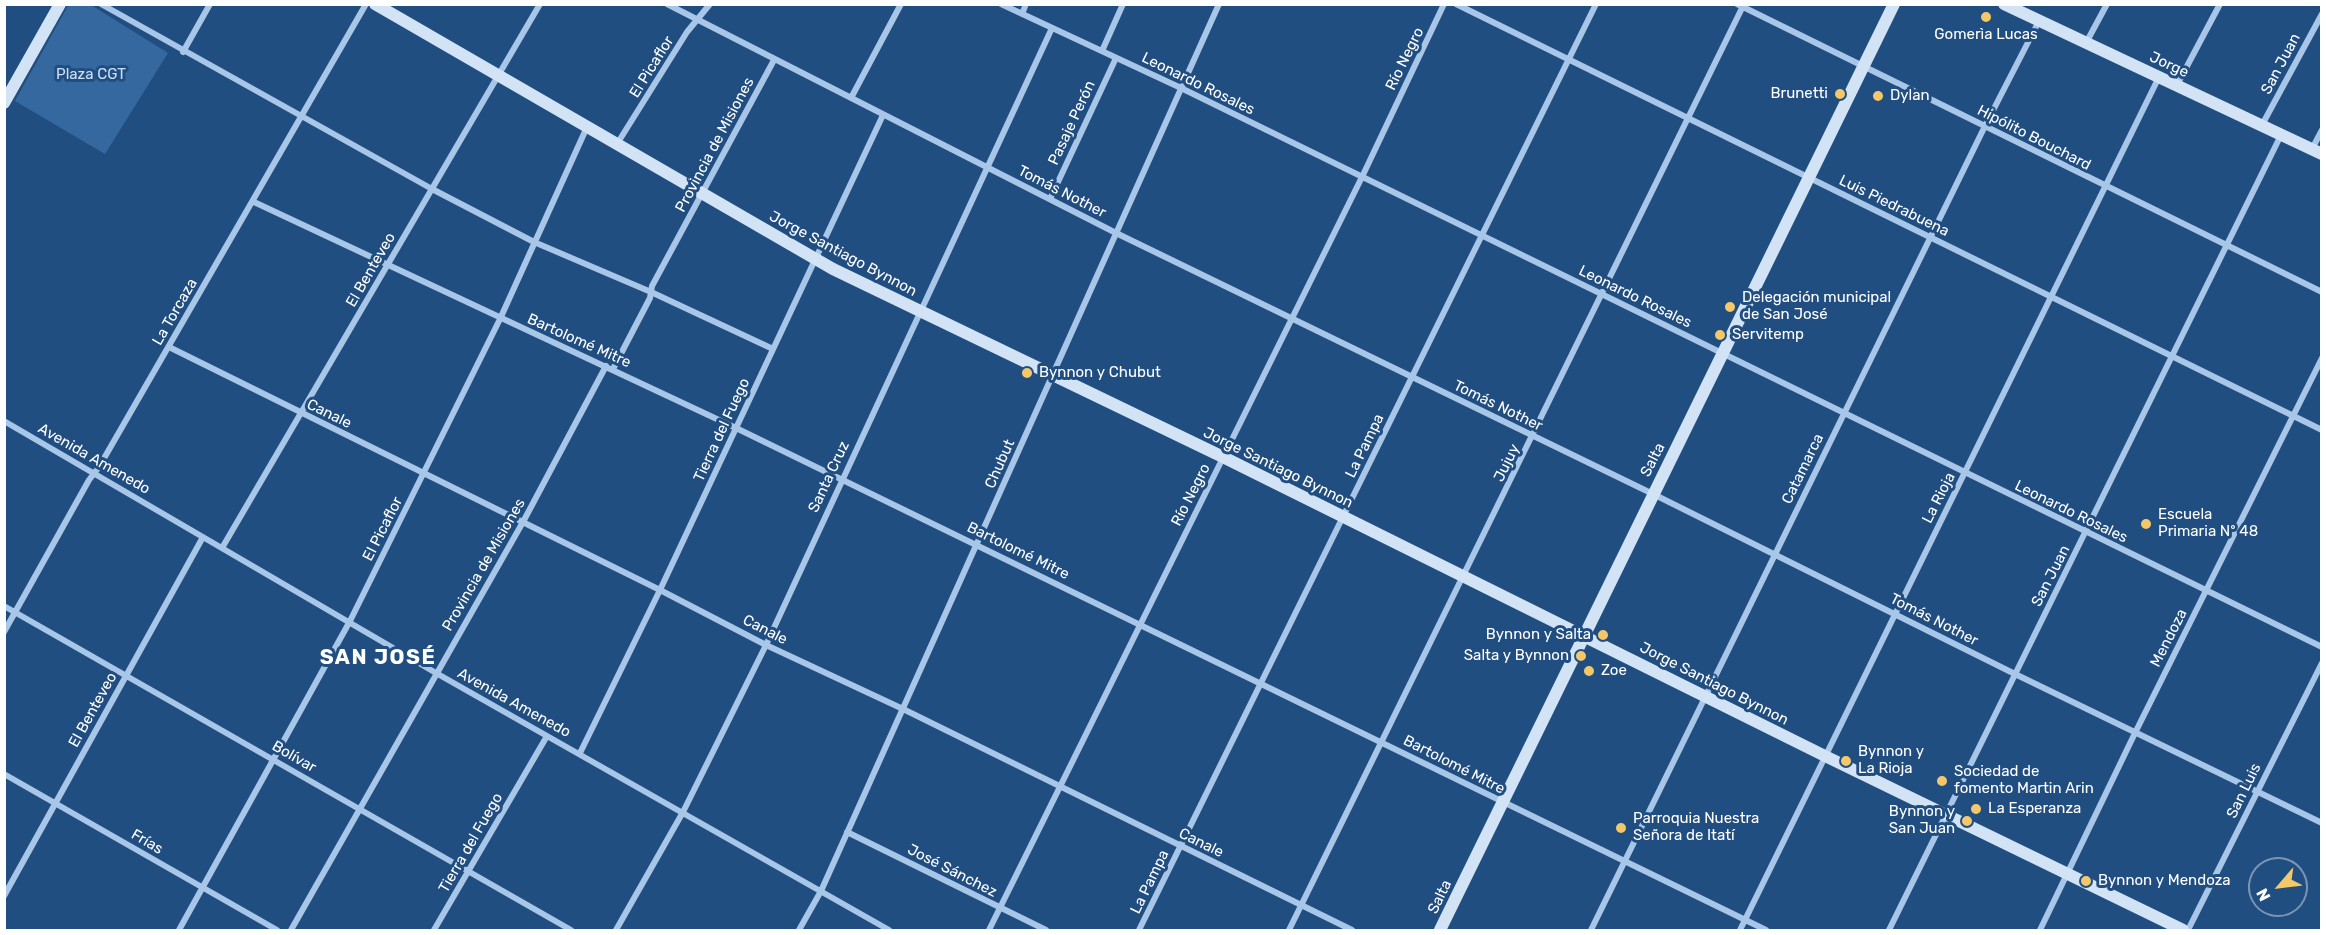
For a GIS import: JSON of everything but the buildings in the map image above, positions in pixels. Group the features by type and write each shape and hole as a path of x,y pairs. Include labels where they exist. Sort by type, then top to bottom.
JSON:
{"street":[{"path":"4,103 60,4"},
{"path":"101,4 183,52 432,189 534,242 651,292 773,349"},
{"path":"183,52 210,4"},
{"name":"La Torcaza","path":"4,632 254,202 366,4"},
{"name":"Jorge Santiago Bynnon","path":"375,4 815,259 1223,457 1825,756 2183,930"},
{"name":"El Benteveo","path":"222,548 540,4"},
{"name":"Tomás Nother","path":"667,4 1116,233 1653,494 2015,675 2322,823"},
{"name":"El Picaflor","path":"617,144 687,32 710,4"},
{"path":"851,98 901,4"},
{"name":"Leonardo Rosales","path":"1000,4 1181,88 2322,647"},
{"path":"1022,14 1026,4"},
{"path":"1102,51 1123,4"},
{"name":"Chubut","path":"799,930 821,891 848,832 1219,4"},
{"name":"Río Negro","path":"989,930 1362,177 1444,4"},
{"name":"Luis Piedrabuena","path":"1456,4 2322,430"},
{"name":"La Pampa","path":"1139,930 1596,4"},
{"name":"Salta","path":"1440,930 1894,4"},
{"name":"Jorge","path":"2004,4 2317,152"},
{"path":"2086,43 2107,4"},
{"path":"2176,85 2220,4"},
{"name":"Hipólito Bouchard","path":"1741,5 1863,68 2322,292"},
{"name":"Jujuy","path":"1289,930 1603,295 1689,119 1741,5"},
{"name":"San Juan","path":"2262,125 2322,14"},
{"name":"Catamarca","path":"1591,930 1626,863 1774,555 2039,20"},
{"name":"Santa Cruz","path":"616,930 683,812 766,645 1052,28"},
{"name":"Pasaje Perón","path":"1050,199 1116,58"},
{"name":"Provincia de Misiones","path":"613,369 702,193 774,60"},
{"name":"La Rioja","path":"1740,930 2160,77"},
{"name":"Tierra del Fuego","path":"580,753 660,590 883,115"},
{"name":"El Picaflor","path":"179,930 350,621 500,318 587,128"},
{"path":"2317,152 2322,130"},
{"name":"San Juan","path":"1889,930 2281,135"},
{"name":"Bartolomé Mitre","path":"254,202 842,478 1502,803 1766,930"},
{"name":"Canale","path":"169,347 660,590 766,645 903,709 1352,930"},
{"name":"Mendoza","path":"2040,930 2135,733 2322,358"},
{"name":"Provincia de Misiones","path":"291,930 523,522 606,366"},
{"name":"Avenida Amenedo","path":"4,422 436,673 889,930"},
{"name":"El Benteveo","path":"4,896 203,537"},
{"name":"Bolívar","path":"4,606 571,930"},
{"name":"San Luis","path":"2188,930 2322,663"},
{"name":"Tierra del Fuego","path":"434,930 547,736"},
{"name":"Frías","path":"4,774 277,930"},
{"name":"José Sánchez","path":"848,832 1046,930"}],"green space":[{"name":"Plaza CGT","path":"69,4 91,5 168,53 105,154 15,101"}],"place":[{"name":"Gomerìa Lucas","path":"1986,17"},
{"name":"Brunetti","path":"1840,94"},
{"name":"Dylan","path":"1878,96"},
{"name":"Delegación municipal de San José","path":"1730,307"},
{"name":"Servitemp","path":"1720,335"},
{"name":"Bynnon y Chubut","path":"1027,373"},
{"name":"Escuela Primaria Nº 48","path":"2146,524"},
{"name":"Bynnon y Salta","path":"1603,635"},
{"name":"Salta y Bynnon","path":"1581,656"},
{"name":"Zoe","path":"1589,671"},
{"name":"Bynnon y La Rioja","path":"1846,761"},
{"name":"Sociedad de fomento Martin Arin","path":"1942,781"},
{"name":"La Esperanza","path":"1976,809"},
{"name":"Bynnon y San Juan","path":"1967,821"},
{"name":"Parroquia Nuestra Señora de Itatí","path":"1621,828"},
{"name":"Bynnon y Mendoza","path":"2086,881"}],"district":[{"name":"SAN JOSÉ","path":"378,658"}]}
